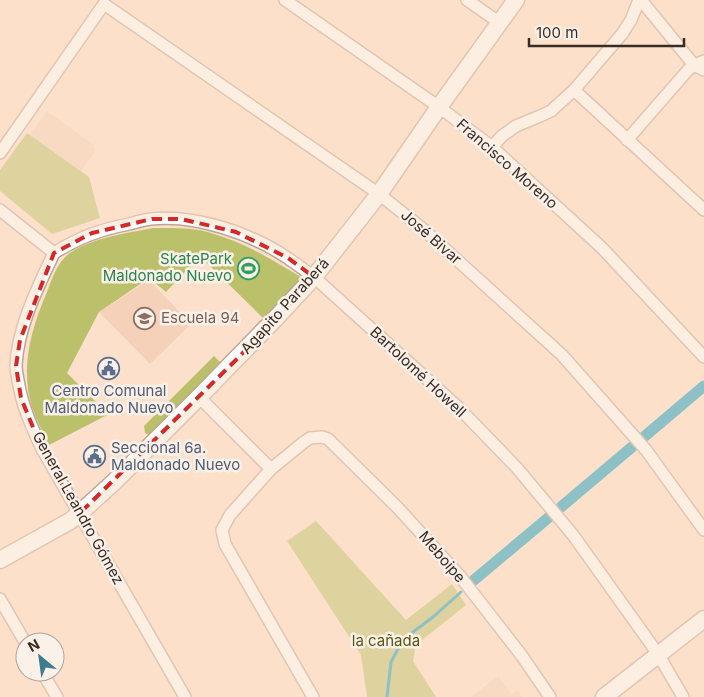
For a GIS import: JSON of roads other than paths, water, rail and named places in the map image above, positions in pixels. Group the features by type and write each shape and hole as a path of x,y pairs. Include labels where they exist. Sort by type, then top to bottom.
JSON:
{"street":[{"name":"Francisco Moreno","path":"285,0 439,107 492,147 602,248 704,357"},
{"path":"466,0 500,23"},
{"name":"Agapito Paraberá","path":"0,560 70,521 79,514 199,397 314,277 380,194 439,107 516,0"},
{"path":"492,147 502,136 516,126 551,111 561,103 622,34 640,0 701,65 688,70 627,140"},
{"name":"José Bivar","path":"0,153 104,4 380,194 431,236 562,355 646,450 704,530"},
{"path":"574,90 704,210"},
{"path":"0,210 54,253"},
{"name":"Bartolomé Howell","path":"54,253 73,241 92,233 152,219 181,219 208,223 236,232 288,258 314,277 458,407 517,468 573,535 658,654 683,697"},
{"name":"General Leandro Gómez","path":"54,253 32,301 20,340 16,366 21,398 42,449 185,697"},
{"path":"199,397 271,469 230,515 222,530 225,544 313,697"},
{"name":"Meboipe","path":"271,469 310,438 328,439 398,508 458,575 522,656 550,697"},
{"path":"0,599 19,632"},
{"path":"604,697 704,619"},
{"path":"48,682 57,697"}],"waterway":[{"path":"645,436 704,386"},
{"path":"561,507 632,447"},
{"path":"474,580 548,518"},
{"path":"387,697 391,662 399,647 409,635 461,592"}],"place":[{"name":"SkatePark Maldonado Nuevo","path":"248,268"},
{"name":"Escuela 94","path":"145,318"},
{"name":"Centro Comunal Maldonado Nuevo","path":"109,368"},
{"name":"Seccional 6a. Maldonado Nuevo","path":"95,457"}],"park label":[{"name":"la cañada","path":"386,641"}]}
